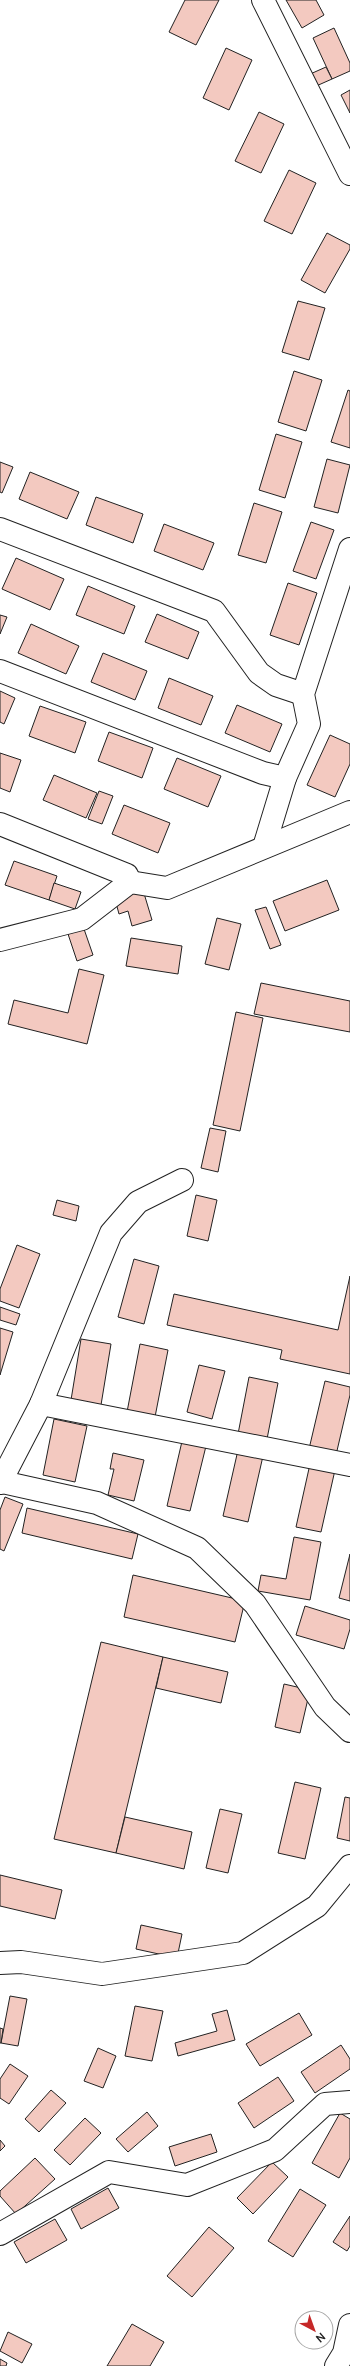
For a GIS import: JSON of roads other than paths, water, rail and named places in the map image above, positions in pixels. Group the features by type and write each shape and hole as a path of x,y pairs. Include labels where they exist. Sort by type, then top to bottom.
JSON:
{"street":[{"path":"262,0 350,174"},
{"path":"0,529 214,611 259,673 276,685 303,694"},
{"path":"264,847 285,778 309,724 303,694 350,549"},
{"path":"0,671 263,773 285,778"},
{"path":"0,940 82,919 130,882 167,888 350,812"},
{"path":"0,824 127,875 130,882"},
{"path":"182,1180 138,1202 111,1233 41,1404 1,1483 97,1503 197,1548 255,1604 325,1706 350,1731"},
{"path":"41,1404 350,1465"},
{"path":"0,1963 21,1962 102,1974 243,1953 317,1906 350,1866"},
{"path":"0,2234 109,2172 188,2185 275,2150 325,2104 350,2102"},
{"path":"336,2366 344,2353 350,2325"}]}
